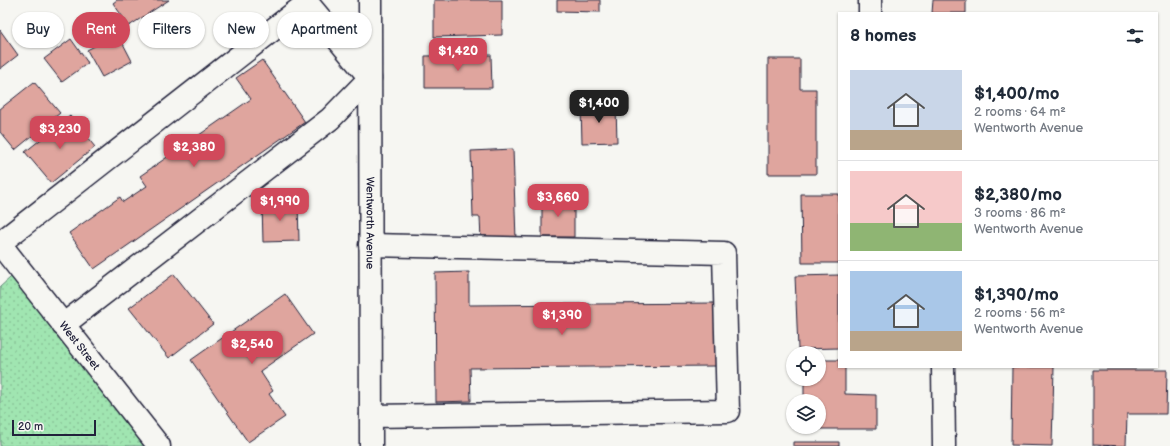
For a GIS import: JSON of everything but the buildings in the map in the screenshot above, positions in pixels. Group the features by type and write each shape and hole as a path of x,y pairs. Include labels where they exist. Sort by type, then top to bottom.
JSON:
{"street":[{"name":"Wentworth Avenue","path":"370,0 371,446"},
{"path":"870,0 870,12"},
{"path":"0,244 306,1 370,78 330,119 63,324"},
{"name":"West Street","path":"0,244 159,446"},
{"path":"370,245 724,253 728,411 370,416"},
{"path":"943,368 944,446"}],"green space":[{"path":"20,269 148,446 0,446 0,287"}]}
